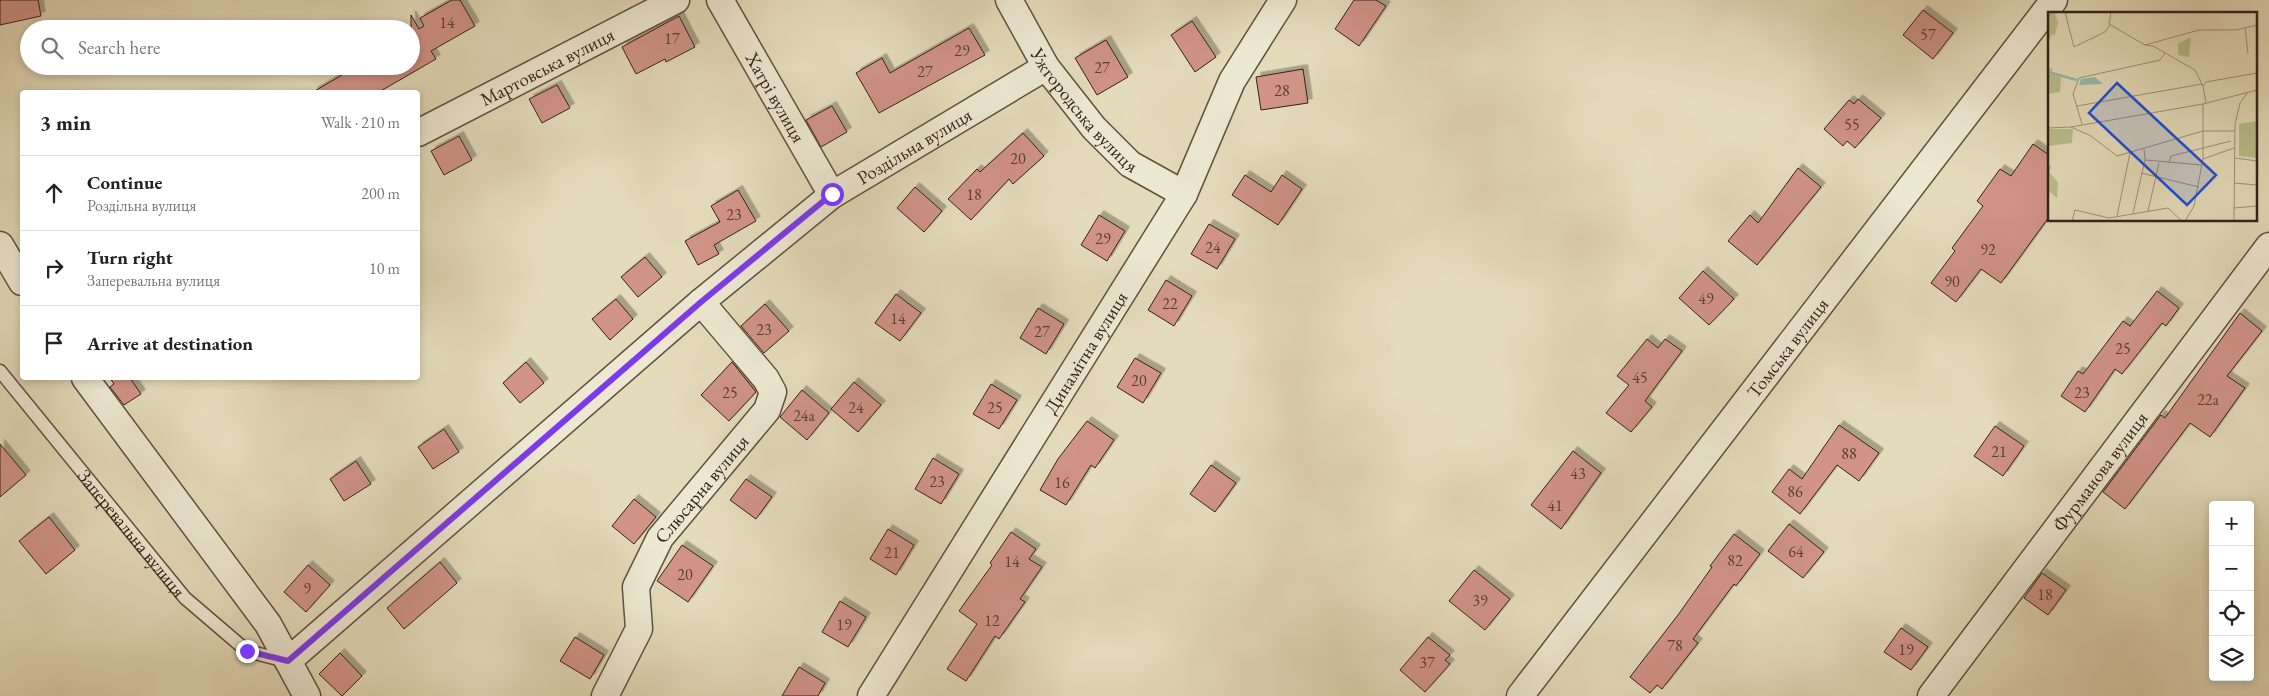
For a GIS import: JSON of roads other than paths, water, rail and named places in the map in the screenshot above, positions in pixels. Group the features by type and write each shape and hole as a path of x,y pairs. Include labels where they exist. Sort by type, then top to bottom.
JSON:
{"street":[{"name":"Мартовська вулиця","path":"420,132 676,0"},
{"name":"Хатрі вулиця","path":"720,0 832,194"},
{"name":"Ужгородська вулиця","path":"1009,0 1046,67 1094,128 1130,164 1184,194"},
{"name":"Динамітна вулиця","path":"871,696 1184,194 1232,81 1284,0"},
{"name":"Томська вулиця","path":"1520,696 2054,0"},
{"name":"Роздільна вулиця","path":"288,661 701,302 832,194 1046,67"},
{"path":"0,245 20,279"},
{"name":"Фурманова вулиця","path":"1931,696 2269,246"},
{"name":"Слюсарна вулиця","path":"605,696 639,629 636,587 660,538 767,410 773,392 766,379 701,302"},
{"path":"87,380 268,624 307,696"}],"lane":[{"name":"Заперевальна вулиця","path":"0,371 185,598 247,651 288,661"}]}
